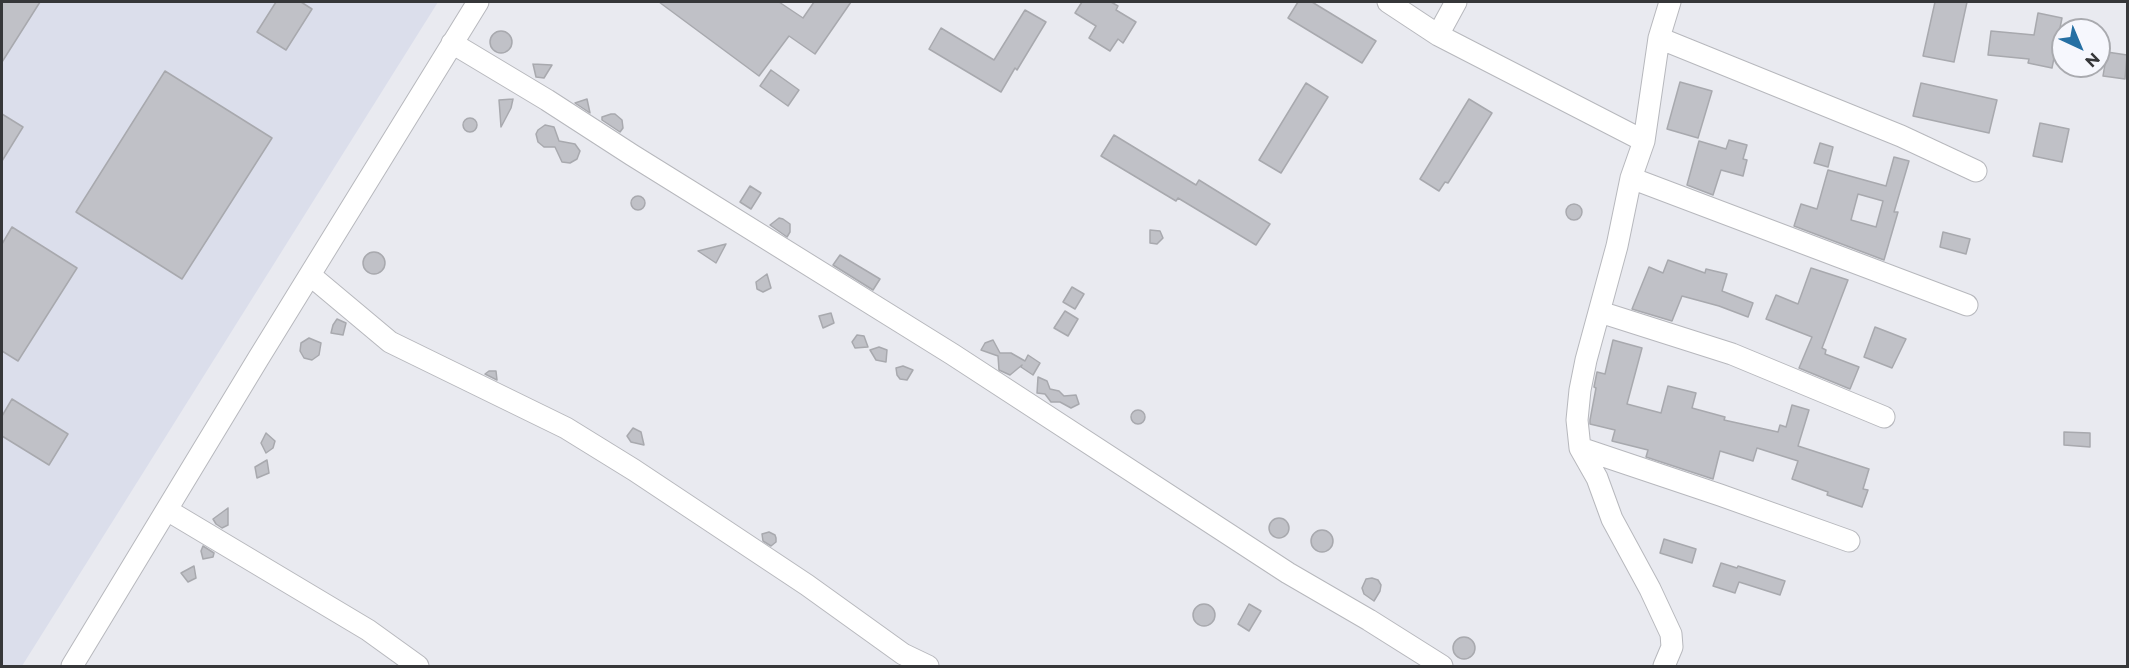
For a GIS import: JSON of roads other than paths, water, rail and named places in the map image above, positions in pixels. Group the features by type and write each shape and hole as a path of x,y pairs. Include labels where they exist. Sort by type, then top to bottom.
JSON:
{"street":[{"path":"72,666 478,2"},
{"path":"1388,2 1438,35 1644,141"},
{"path":"1438,35 1456,2"},
{"path":"1664,666 1672,647 1671,634 1650,589 1612,519 1597,478 1580,448 1577,420 1580,390 1606,281 1617,246 1631,178 1644,141 1659,38 1670,2"},
{"path":"1659,38 1901,136 1976,171"},
{"path":"452,43 952,354 1279,567 1442,666"},
{"path":"1631,178 1967,305"},
{"path":"310,275 390,342 566,428 634,470 807,585 903,654 928,666"},
{"path":"1600,312 1732,354 1884,417"},
{"path":"1580,448 1731,498 1849,541"},
{"path":"167,510 368,630 418,666"}]}
